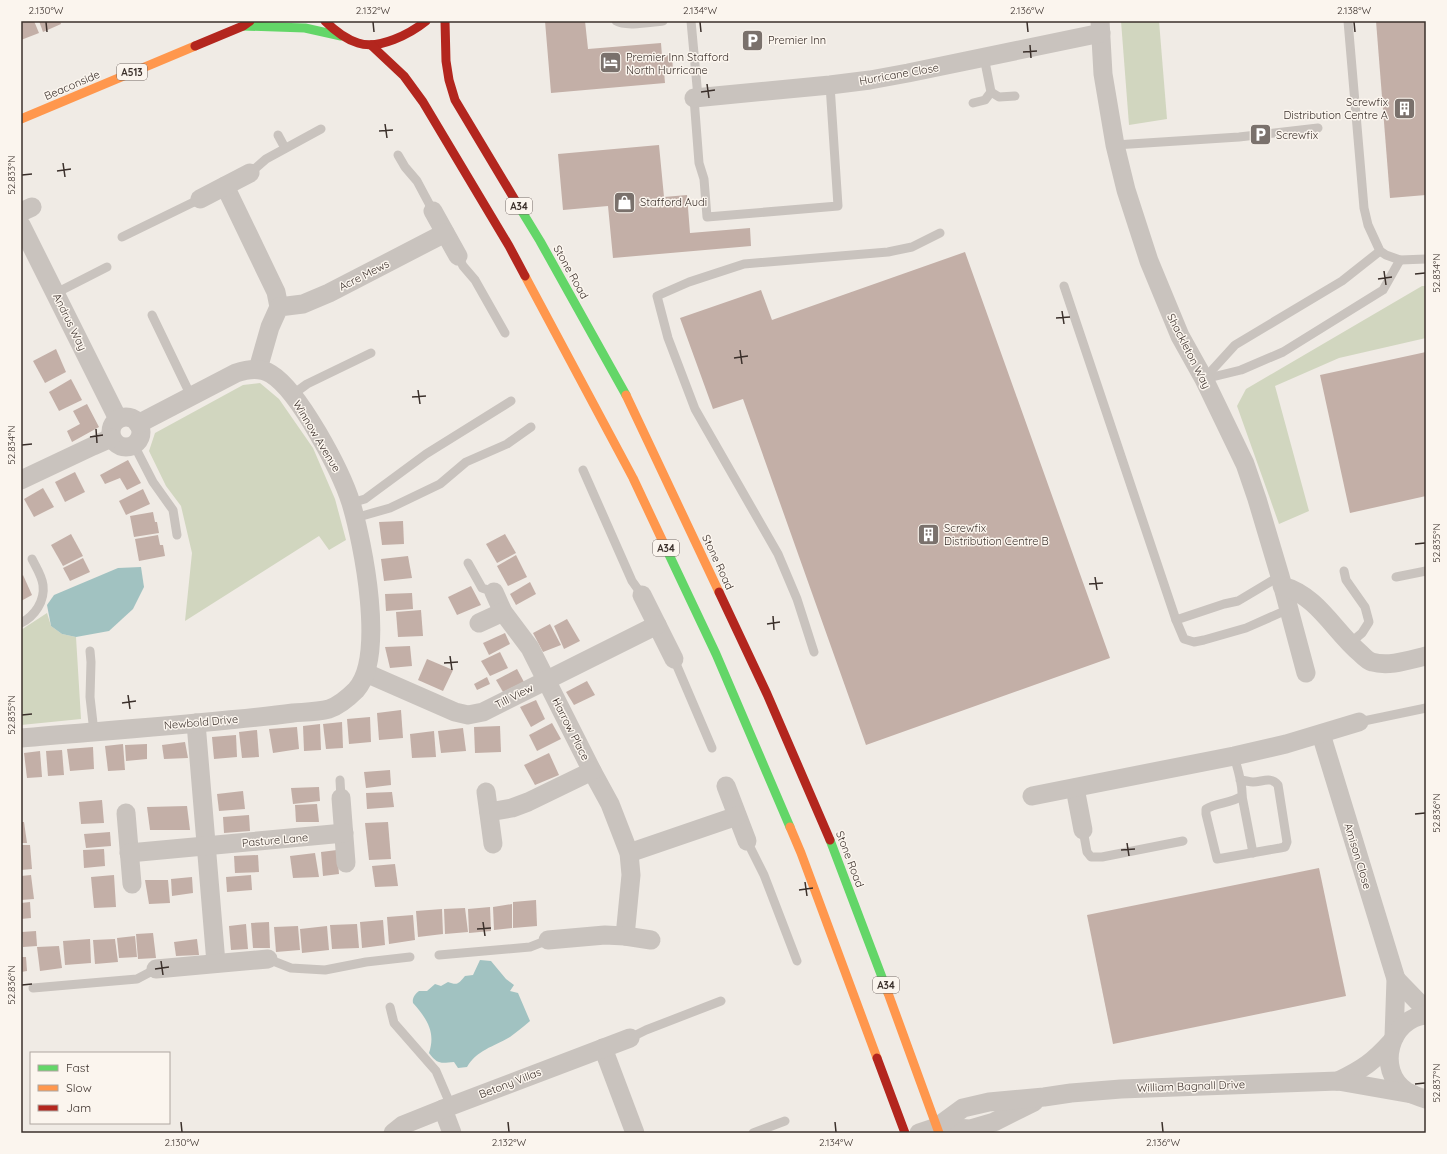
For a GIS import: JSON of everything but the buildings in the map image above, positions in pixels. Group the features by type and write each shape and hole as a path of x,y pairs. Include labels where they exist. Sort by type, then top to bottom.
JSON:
{"highway":[{"path":"325,21 344,37"},
{"path":"371,45 413,31 426,21"},
{"name":"Stone Road","path":"445,21 445,64 448,83 455,100 540,241 620,383 760,680 832,844 876,958 932,1131"},
{"name":"Beaconside","path":"21,119 247,24 309,27 325,30 359,43 371,45"},
{"name":"A34","path":"371,45 404,76 423,102 509,246 633,478 716,654 801,853 905,1133"}],"street":[{"name":"Hurricane Close","path":"696,98 830,85 908,73 984,57 1100,27"},
{"name":"Shackleton Way","path":"1100,27 1103,74 1115,145 1126,190 1149,261 1180,336 1204,379 1245,464 1281,581 1306,673"},
{"path":"200,199 250,173"},
{"path":"138,424 236,373 247,369 258,369 270,326 279,307 276,292 224,186"},
{"path":"433,211 458,256"},
{"name":"Andrus Way","path":"21,225 118,419"},
{"name":"Acre Mews","path":"279,307 303,304 329,293 445,233"},
{"name":"Winnow Avenue","path":"258,369 271,374 285,386 292,395 307,416 332,458 342,479 353,511 367,582 371,623 370,654 366,673"},
{"path":"128,417 134,419 138,424 141,433 134,445 124,447 114,443 111,438 111,428 118,419 128,417"},
{"path":"21,480 111,438"},
{"path":"1281,581 1318,607 1349,644 1371,662 1388,664 1426,656"},
{"name":"Harrow Place","path":"494,592 503,612 530,648 610,804 629,852 631,875 625,936"},
{"path":"642,595 674,659"},
{"path":"479,623 503,612"},
{"name":"Till View","path":"366,673 455,712 468,714 483,712 657,625"},
{"name":"Newbold Drive","path":"21,738 196,723 331,708 356,690 366,673"},
{"path":"1032,796 1234,756 1286,744 1359,722"},
{"path":"196,723 216,963"},
{"name":"Amison Close","path":"1321,734 1396,979 1393,1039 1389,1055 1391,1069 1396,1081 1404,1090 1419,1096"},
{"path":"489,812 512,808 528,802 592,771"},
{"path":"726,786 747,841"},
{"path":"1075,788 1083,830"},
{"path":"486,792 493,844"},
{"path":"341,798 346,863"},
{"path":"126,813 132,884"},
{"path":"629,852 737,816"},
{"name":"Pasture Lane","path":"129,853 344,833"},
{"path":"548,940 605,935 651,940"},
{"path":"156,969 268,960"},
{"name":"Amison Close","path":"1396,979 1426,1010"},
{"name":"William Bagnall Drive","path":"1338,1081 1360,1070 1374,1060 1393,1039 1400,1028 1413,1018 1426,1015"},
{"name":"Betony Villas","path":"393,1133 403,1125 447,1107 630,1038"},
{"path":"603,1048 635,1133"},
{"name":"William Bagnall Drive","path":"932,1131 963,1108 989,1102 1044,1098 1071,1093 1121,1088 1338,1081 1419,1096"},
{"path":"447,1107 452,1133"}],"lane":[{"path":"616,21 618,23 630,24 662,21"},
{"path":"692,21 699,163 704,179 707,216 838,206 830,85"},
{"path":"1348,21 1364,208 1368,226 1380,251 1386,255 1400,260 1426,259"},
{"path":"984,57 991,92 999,97 1015,96"},
{"path":"973,102 985,100 991,92"},
{"path":"1115,145 1239,137 1318,128"},
{"path":"250,173 266,159 321,129"},
{"path":"278,136 285,148"},
{"path":"398,155 405,167 417,181 433,211"},
{"path":"122,237 200,199"},
{"path":"814,652 797,599 778,554 695,409 668,338 657,296 689,282 744,264 888,252 912,247 940,233"},
{"path":"1204,379 1235,345 1342,281 1380,251"},
{"path":"458,256 463,266 475,280 505,333"},
{"path":"1204,379 1241,370 1283,352 1383,290 1400,260"},
{"path":"56,294 107,268"},
{"path":"1064,286 1176,620 1184,639 1194,642 1204,640 1246,628 1289,609"},
{"path":"152,315 191,396"},
{"path":"292,395 307,384 371,353"},
{"path":"353,511 365,499 426,454 511,401"},
{"path":"353,511 390,508 440,484 466,462 507,444 531,427"},
{"path":"134,445 153,482 173,510 177,535"},
{"path":"583,470 632,581 642,595"},
{"path":"21,623 37,611 44,586 32,559"},
{"path":"468,562 482,588 494,592"},
{"path":"1396,577 1426,570"},
{"path":"1344,571 1346,580 1365,607 1369,622 1362,633 1349,644"},
{"path":"1176,620 1224,604 1238,601 1281,581"},
{"path":"90,651 90,696 94,732"},
{"path":"674,659 712,748"},
{"path":"1359,722 1426,708"},
{"path":"1234,756 1243,790 1242,796 1253,853"},
{"path":"1240,780 1252,782 1270,779 1278,785 1287,842 1284,847 1217,859 1206,809 1234,801 1242,796"},
{"path":"340,780 341,798"},
{"path":"1083,830 1087,852 1091,857 1102,857 1183,841"},
{"path":"747,841 764,875 797,961"},
{"path":"439,955 530,947 548,940"},
{"path":"268,960 291,968 325,970 366,962 410,957"},
{"path":"33,988 137,978 156,969"},
{"path":"630,1038 646,1030 722,1001"},
{"path":"390,1007 394,1022 436,1071 447,1107"},
{"path":"753,1133 785,1121"}],"green space":[{"path":"1121,21 1159,21 1167,119 1129,125"},
{"path":"1422,286 1426,286 1426,338 1339,358 1275,386 1309,511 1279,524 1237,406 1246,389"},
{"path":"260,383 279,399 313,448 335,499 346,540 329,550 319,536 185,621 192,553 181,506 166,486 149,451 155,433 243,385"},
{"path":"47,613 51,626 62,634 76,637 81,719 21,725 21,630"}],"water":[{"path":"141,567 144,587 133,609 109,631 76,637 62,634 51,626 47,605 54,595 118,568"},
{"path":"480,960 491,961 506,979 514,985 510,991 518,993 530,1021 510,1037 486,1049 471,1061 467,1067 458,1068 454,1062 443,1063 437,1061 429,1053 431,1045 431,1032 426,1020 413,1003 413,999 419,991 427,991 435,984 441,986 448,982 456,984 465,976 473,975"}],"traffic: fast":[{"path":"243,26 305,28 341,36"},
{"path":"515,200 540,241 626,395"},
{"path":"664,544 716,654 790,827"},
{"path":"830,840 888,993"}],"traffic: slow":[{"path":"21,119 195,46"},
{"path":"525,276 633,478 664,544"},
{"path":"626,395 719,592"},
{"path":"790,827 877,1058"},
{"path":"888,993 939,1133"}],"traffic: jam":[{"path":"195,46 243,26 250,21"},
{"path":"325,21 344,37 366,45 385,43 394,40 412,31 426,21"},
{"path":"445,21 446,61 449,80 455,100 515,200"},
{"path":"371,45 404,76 423,102 509,246 525,276"},
{"path":"719,592 767,694 830,840"},
{"path":"877,1058 905,1133"}],"place":[{"name":"Premier Inn","path":"753,40"},
{"name":"Premier Inn Stafford North Hurricane","path":"611,63"},
{"name":"Screwfix Distribution Centre A","path":"1404,108"},
{"name":"Screwfix","path":"1260,135"},
{"name":"Stafford Audi","path":"625,202"},
{"name":"Screwfix Distribution Centre B","path":"928,534"}]}
